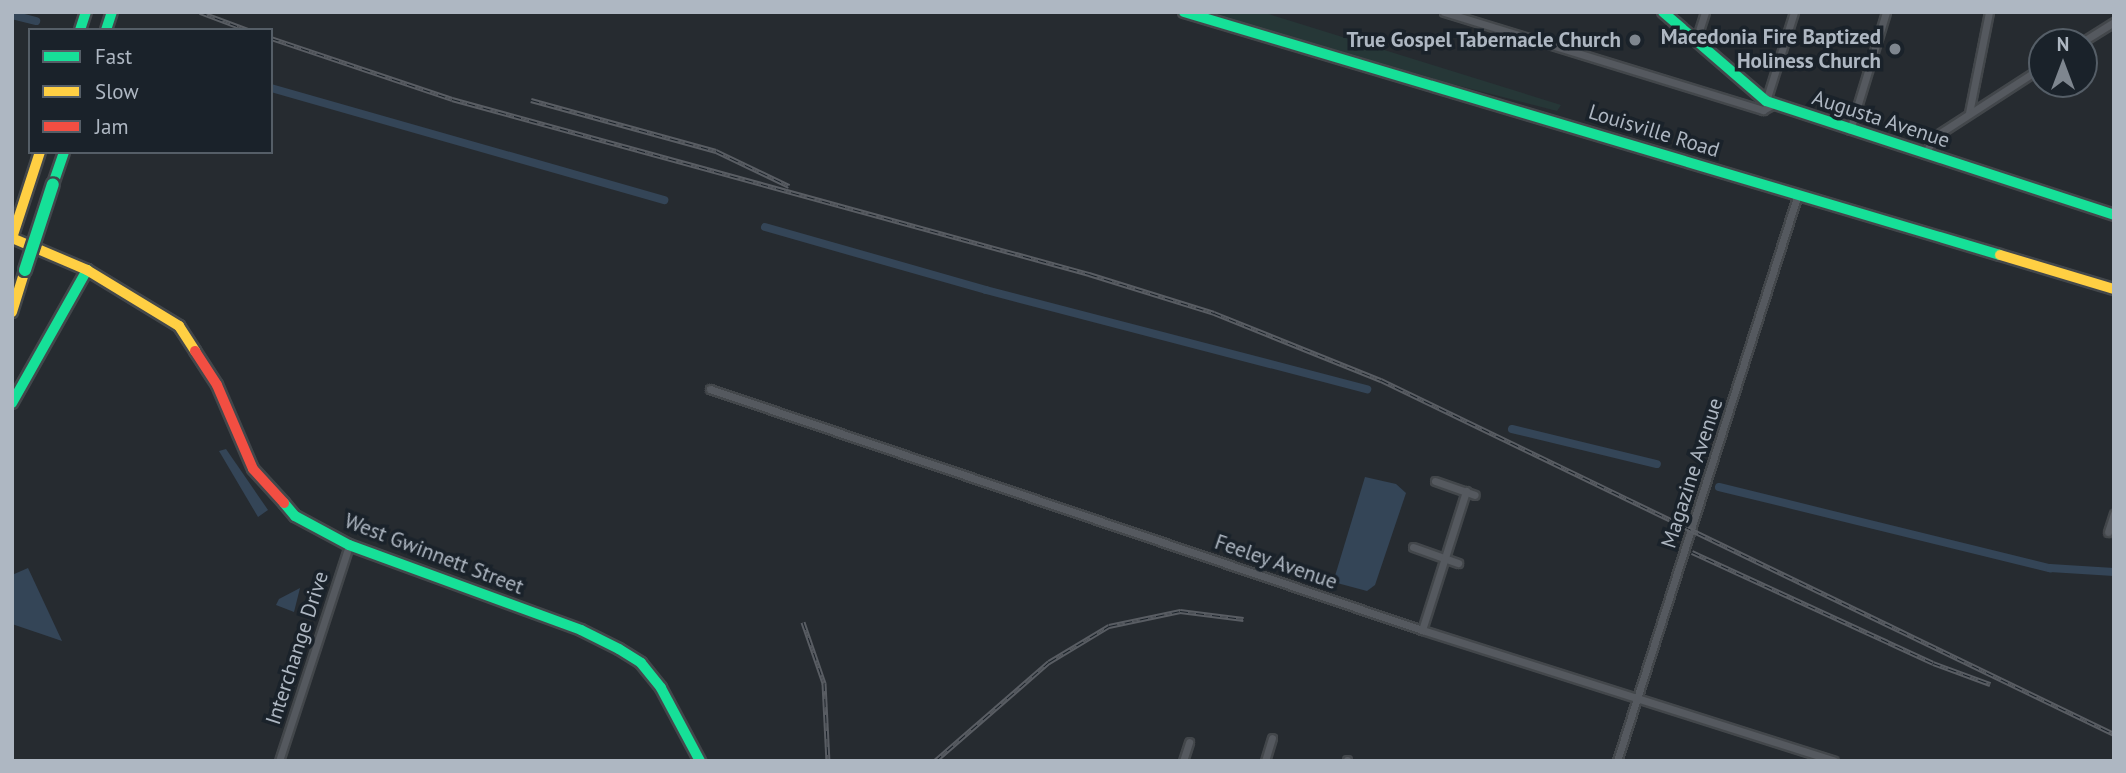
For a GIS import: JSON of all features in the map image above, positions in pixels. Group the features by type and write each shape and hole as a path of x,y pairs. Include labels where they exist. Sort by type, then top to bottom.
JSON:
{"main road":[{"name":"Louisville Road","path":"1184,12 2114,289"},
{"name":"Augusta Avenue","path":"1662,12 1770,102 2114,215"},
{"path":"12,238 39,154"},
{"path":"12,312 63,154"},
{"name":"West Gwinnett Street","path":"12,238 87,270 179,326 217,385 253,469 273,495 295,516 349,545 581,630 619,649 642,663 661,688 700,761"},
{"path":"12,403 87,270"}],"street":[{"path":"1444,12 1470,16 1763,110 1770,102 1794,12"},
{"path":"1696,40 1705,12"},
{"path":"1850,130 1886,12"},
{"path":"1969,113 1989,12"},
{"path":"2098,32 2114,22"},
{"path":"1925,154 1934,136 2028,76"},
{"name":"Magazine Avenue","path":"1616,761 1798,194"},
{"name":"Feeley Avenue","path":"710,389 1422,630 1834,761"},
{"path":"1435,481 1475,495"},
{"path":"1422,630 1466,491"},
{"path":"2108,532 2114,514"},
{"name":"Interchange Drive","path":"279,761 349,545"},
{"path":"1413,547 1458,563"},
{"path":"1265,761 1272,738"},
{"path":"1183,761 1189,742"}],"shaded area":[{"path":"1206,12 1262,12 1561,105 1557,111 1452,84"}],"water":[{"path":"226,449 268,510 258,517 219,451"},
{"path":"1365,477 1396,484 1406,493 1375,585 1367,591 1337,583 1335,576"},
{"path":"28,568 62,641 12,624 12,575"},
{"path":"300,588 294,612 276,605 279,599"}],"waterway":[{"path":"12,15 36,21"},
{"path":"273,89 664,200"},
{"path":"765,227 986,290 1367,389"},
{"path":"1512,429 1657,464"},
{"path":"1719,487 2050,568 2114,572"}],"railway":[{"path":"200,12 243,28"},
{"path":"273,39 452,99 1089,274 1214,313 1381,380 2114,734"},
{"path":"531,100 716,151 789,186"},
{"path":"1692,552 1933,663 1990,684"},
{"path":"935,761 1049,662 1109,626 1180,611 1244,619"},
{"path":"803,622 824,683 828,761"}],"traffic: fast":[{"path":"81,28 86,12"},
{"path":"107,28 112,12"},
{"path":"1184,12 2000,255"},
{"path":"1663,12 1766,101 2114,215"},
{"path":"53,184 63,154"},
{"path":"25,270 53,184"},
{"path":"12,403 87,270"},
{"path":"284,503 295,516 349,545 581,630 619,649 641,663 661,688 700,761"}],"traffic: slow":[{"path":"12,238 39,154"},
{"path":"12,238 87,270 179,326 195,351"},
{"path":"2000,255 2114,289"},
{"path":"12,312 25,270"}],"traffic: jam":[{"path":"195,351 217,385 253,469 284,503"}],"place":[{"name":"True Gospel Tabernacle Church","path":"1635,40"},
{"name":"Macedonia Fire Baptized Holiness Church","path":"1895,49"}]}
